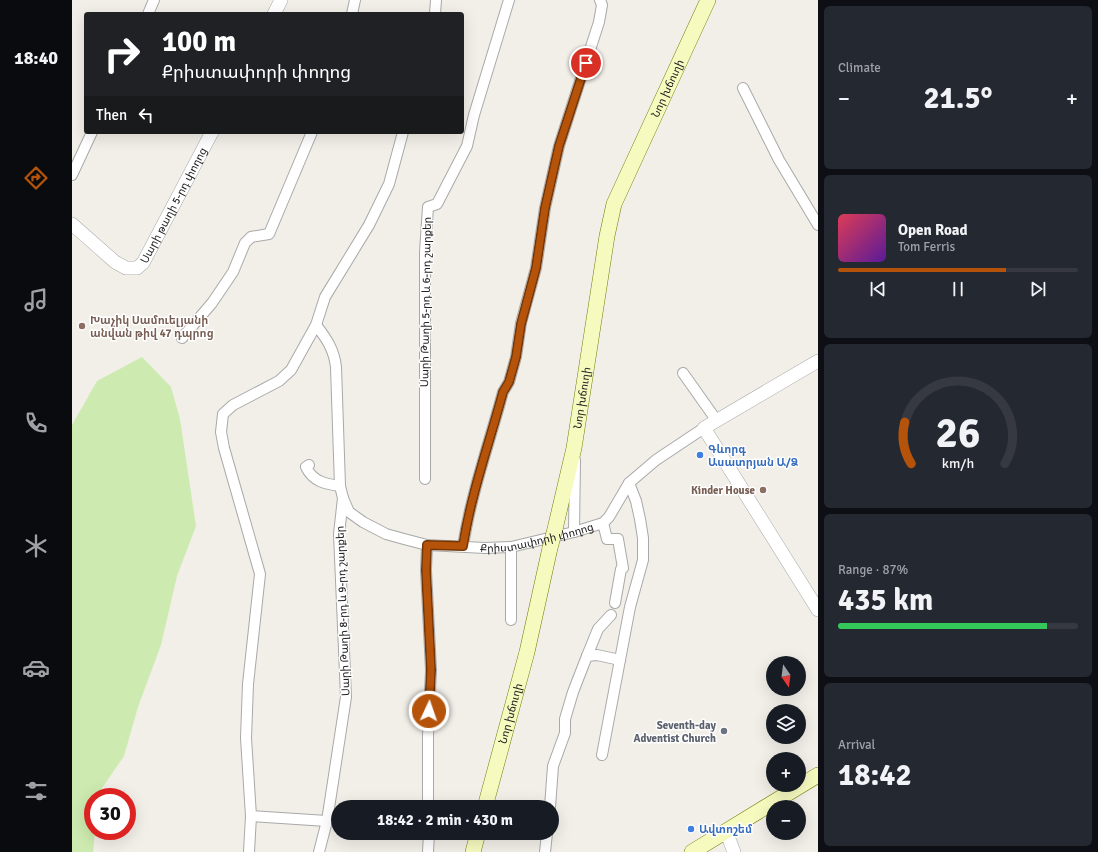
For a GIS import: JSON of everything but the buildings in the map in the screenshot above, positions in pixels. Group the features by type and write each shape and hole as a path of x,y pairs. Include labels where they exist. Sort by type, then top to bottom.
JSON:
{"main road":[{"name":"Նոր խճուղի","path":"487,800 527,652 574,448 607,236 614,204 708,0"},
{"path":"692,852 818,775"},
{"path":"473,852 476,840"}],"street":[{"path":"149,12 154,0"},
{"path":"275,12 281,0"},
{"path":"352,12 355,0"},
{"path":"435,12 436,0"},
{"name":"Սարի Թաղի 5-րդ և 6-րդ շարքեր","path":"425,479 425,252 428,207 436,204 467,146 476,108 509,0"},
{"path":"463,546 475,487 484,464 503,392 509,382 516,357 521,324 536,268 545,208 559,146 599,22 602,5 600,0"},
{"path":"742,88 779,160 815,214 818,225"},
{"path":"72,175 91,134"},
{"name":"Սարի թաղի 5-րդ փողոց","path":"72,224 115,262 126,268 137,268 143,263 211,134"},
{"path":"182,338 212,302 233,272 245,243 251,237 269,234 311,134"},
{"path":"249,852 251,816 246,738 248,684 260,574 224,448 221,432 222,417 233,405 264,390 285,376 291,370 316,325 325,297 369,225 389,184 402,134"},
{"name":"Սարի Թաղի 8-րդ և 9-րդ շարքեր","path":"316,325 330,344 335,356 340,486 343,498 339,534 346,697 327,821 319,852"},
{"name":"Քրիստափորի փողոց","path":"343,498 349,512 363,522 386,534 427,545 485,548 511,547 574,532 603,523 609,517 629,483 656,460 704,428 818,361"},
{"path":"683,373 717,421"},
{"path":"704,428 818,610"},
{"path":"574,448 576,467 574,488 574,532"},
{"path":"309,465 306,468 312,477 321,482 340,486"},
{"path":"602,756 630,607 643,560 643,538 640,519 636,501 629,483"},
{"path":"603,523 607,539 618,539 623,568 621,568 618,594 615,603"},
{"path":"427,545 426,570 431,670 428,736 428,800"},
{"path":"511,547 511,620"},
{"path":"551,800 553,766 565,733 565,719 573,692 598,629 611,615"},
{"path":"587,656 597,655 620,660"},
{"path":"251,816 327,821"},
{"path":"726,831 734,852"},
{"path":"428,852 429,840"},
{"path":"545,852 546,840"}],"green space":[{"path":"142,357 171,387 180,419 196,526 177,576 161,645 138,707 124,756 102,788 84,788 84,840 94,840 93,852 72,852 72,425 97,381"}],"place":[{"name":"Խաչիկ Սամուելյանի անվան թիվ 47 դպրոց","path":"82,326"},
{"name":"Գևորգ Ասատրյան Ա/Ձ","path":"700,455"},
{"name":"Kinder House","path":"763,490"},
{"name":"Seventh-day Adventist Church","path":"724,731"},
{"name":"Ավտոշեմ","path":"691,829"}],"route":[{"path":"429,711 431,670 429,605 426,570 427,545 463,546 475,487 484,464 503,392 509,382 516,357 521,324 536,268 545,208 559,146 586,63"}]}
